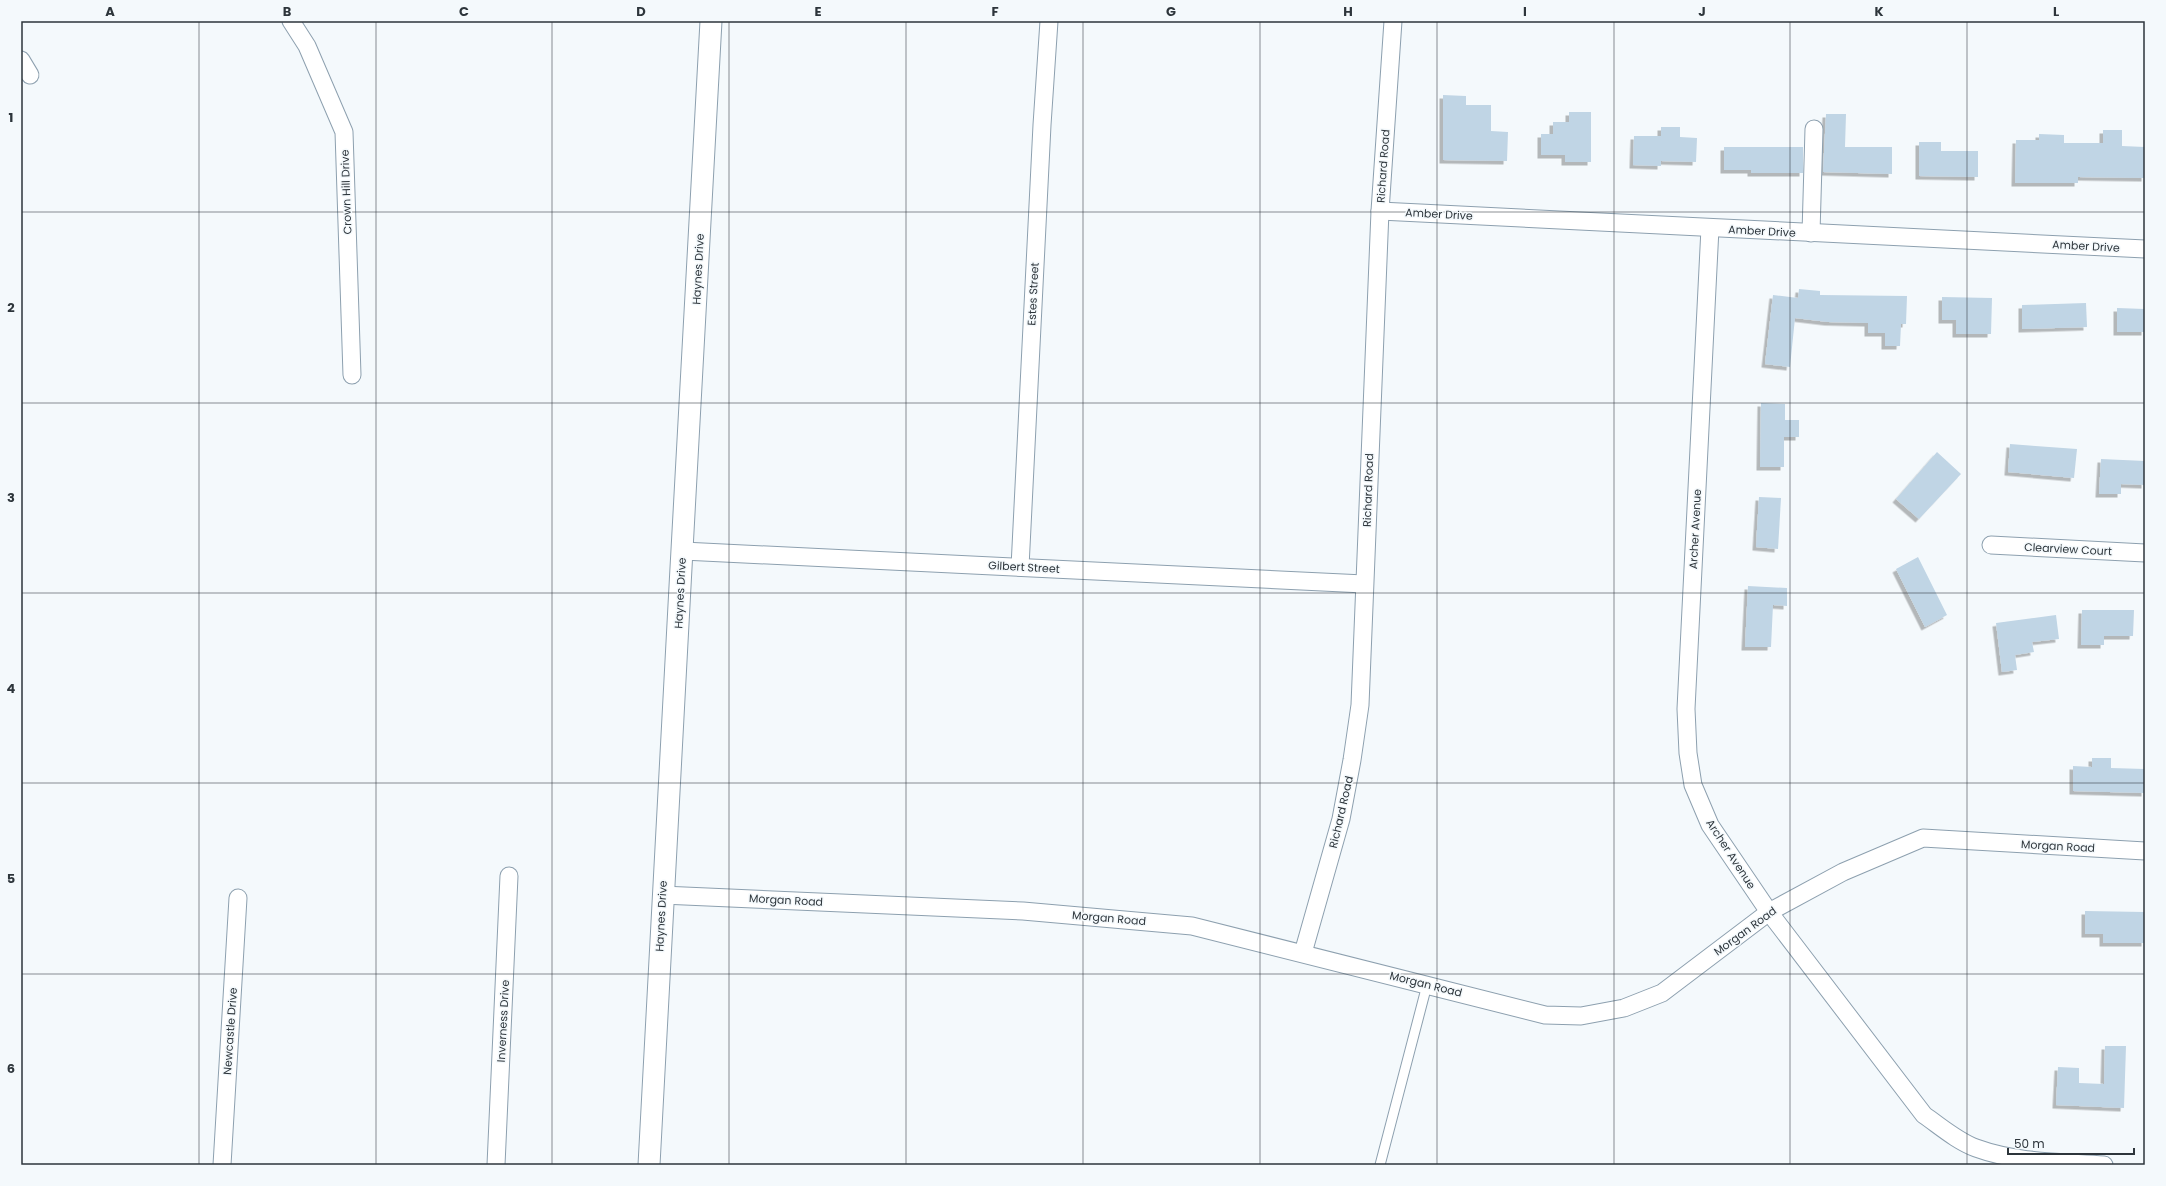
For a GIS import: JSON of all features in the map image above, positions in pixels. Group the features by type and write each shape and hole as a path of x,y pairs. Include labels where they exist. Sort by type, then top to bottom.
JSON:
{"street":[{"name":"Crown Hill Drive","path":"291,21 306,46 344,132 352,375"},
{"name":"Haynes Drive","path":"649,1165 662,894 683,551 711,21"},
{"name":"Estes Street","path":"1020,567 1042,126 1049,21"},
{"name":"Richard Road","path":"1302,953 1341,819 1360,705 1380,211 1393,21"},
{"path":"21,60 30,75"},
{"path":"1811,233 1814,129"},
{"name":"Amber Drive","path":"1380,211 2145,249"},
{"name":"Archer Avenue","path":"1710,228 1686,709 1688,753 1693,785 1710,825 1769,912 1924,1115 1952,1135 1976,1148 2019,1159 2104,1165"},
{"name":"Clearview Court","path":"1991,545 2145,553"},
{"name":"Gilbert Street","path":"683,551 1364,584"},
{"name":"Morgan Road","path":"662,894 1023,911 1192,926 1545,1015 1581,1016 1624,1008 1662,993 1769,912 1843,872 1923,838 2145,851"},
{"name":"Inverness Drive","path":"496,1165 509,876"},
{"name":"Newcastle Drive","path":"222,1165 238,898"}],"lane":[{"path":"1380,1165 1426,985"}],"building":[{"path":"1443,95 1466,96 1466,105 1491,105 1491,131 1508,132 1507,161 1443,160"},
{"path":"1569,112 1591,112 1591,162 1565,162 1565,155 1541,155 1541,134 1553,134 1553,122 1569,122"},
{"path":"1826,114 1846,114 1845,147 1892,147 1892,174 1823,172"},
{"path":"1661,127 1680,127 1680,137 1697,138 1696,162 1661,161 1661,166 1633,165 1634,136 1661,136"},
{"path":"2103,130 2122,130 2122,146 2145,147 2145,178 2078,177 2078,183 2015,183 2016,140 2039,140 2039,134 2064,135 2064,143 2103,143"},
{"path":"1919,142 1941,142 1941,151 1978,151 1978,177 1919,176"},
{"path":"1724,147 1803,147 1803,173 1751,173 1751,170 1724,170"},
{"path":"1799,289 1820,291 1820,295 1907,296 1906,324 1901,324 1900,346 1885,346 1885,333 1868,333 1868,323 1828,322 1795,318 1790,367 1765,364 1773,295 1798,298"},
{"path":"1942,297 1992,298 1991,334 1956,334 1956,320 1942,320"},
{"path":"2086,303 2087,327 2022,329 2022,305"},
{"path":"2117,308 2145,309 2145,332 2117,332"},
{"path":"1761,403 1785,404 1785,420 1799,420 1799,437 1784,437 1784,467 1760,467"},
{"path":"2010,444 2077,449 2074,478 2008,472"},
{"path":"1937,452 1961,474 1919,519 1896,499"},
{"path":"2101,459 2145,461 2145,485 2121,484 2121,494 2099,494"},
{"path":"1759,497 1781,498 1778,549 1756,547"},
{"path":"1918,557 1947,615 1925,627 1896,569"},
{"path":"1748,586 1787,588 1787,606 1773,605 1771,647 1745,647"},
{"path":"2082,610 2134,610 2133,636 2104,636 2104,645 2081,645"},
{"path":"2056,615 2059,639 2032,642 2034,652 2015,655 2017,670 2002,672 1996,623"},
{"path":"2092,758 2111,758 2111,768 2145,769 2145,793 2073,791 2073,766 2092,767"},
{"path":"2085,911 2145,912 2145,943 2103,943 2103,934 2085,934"},
{"path":"2105,1046 2126,1046 2124,1108 2056,1105 2058,1067 2079,1068 2079,1083 2104,1084"}]}
